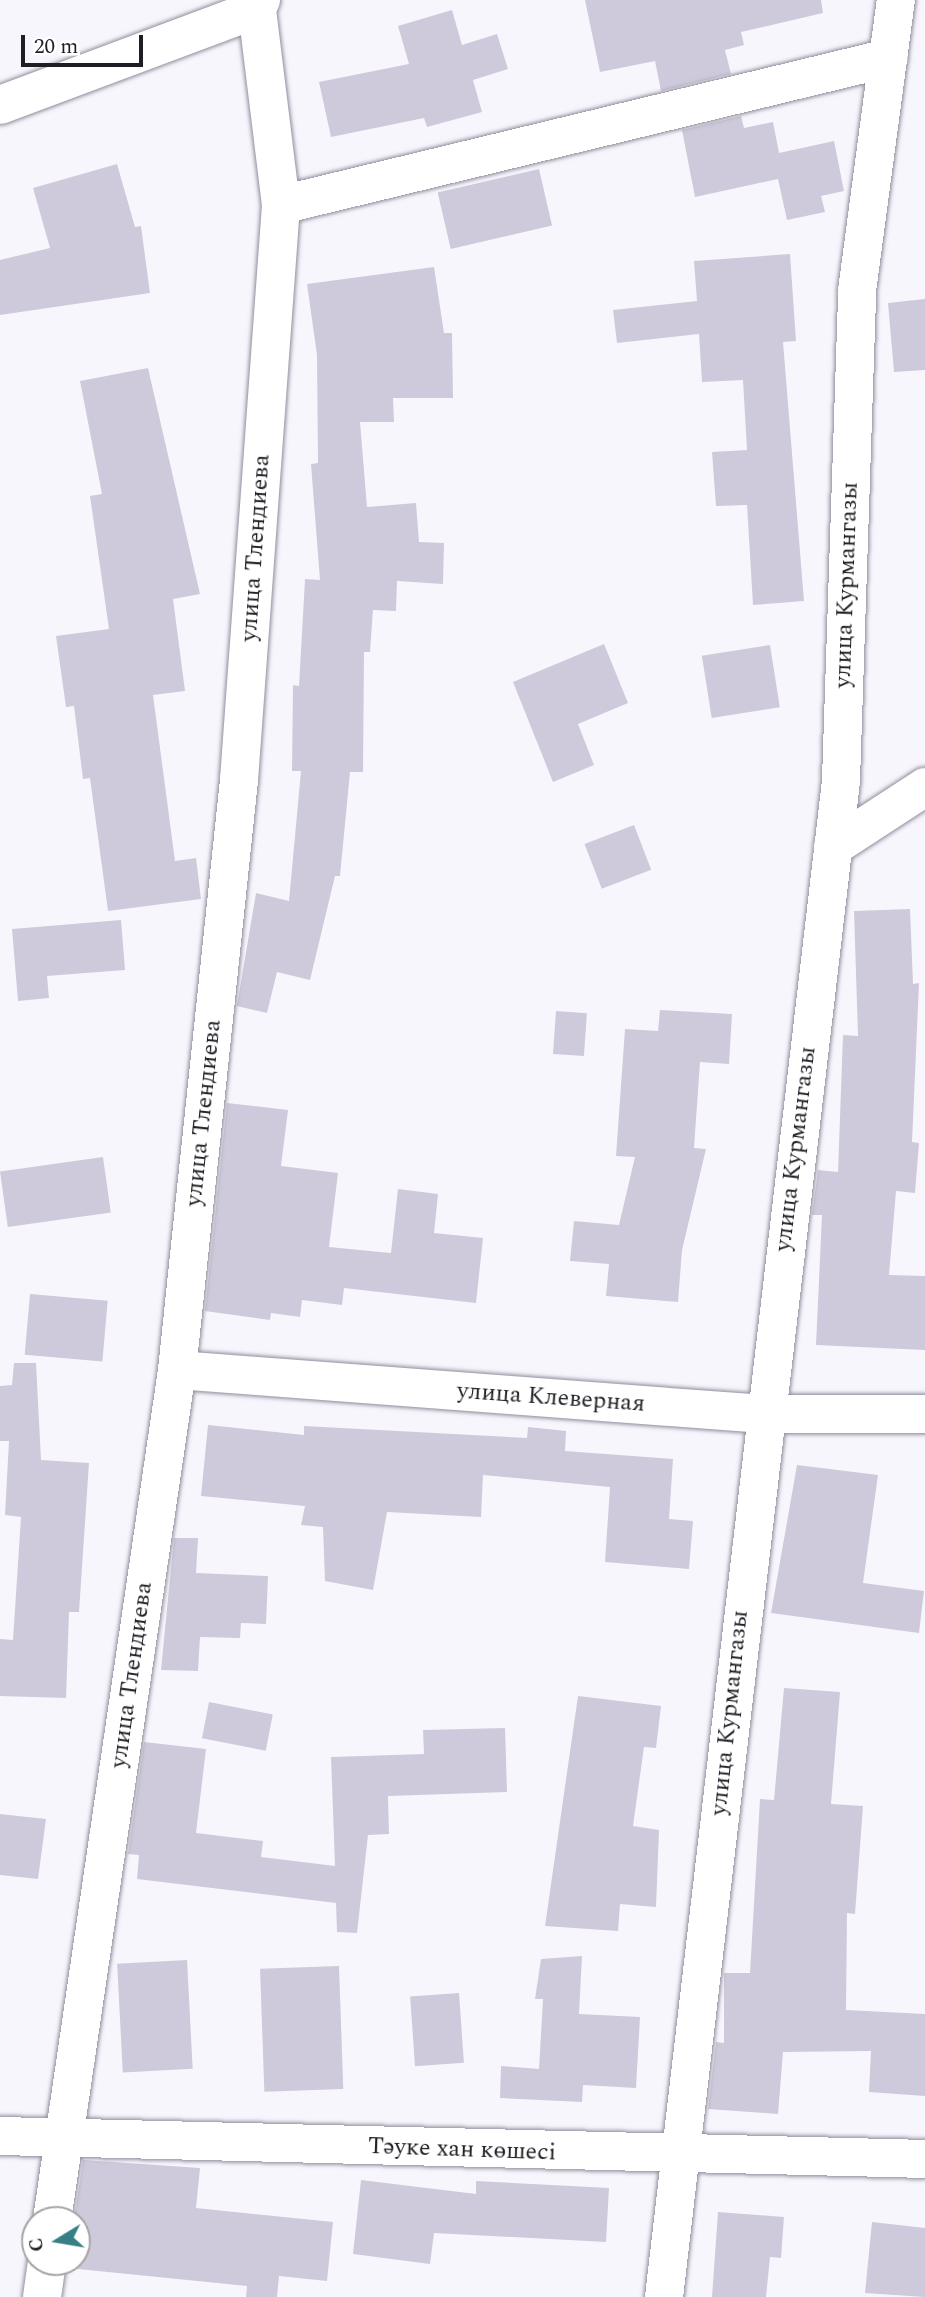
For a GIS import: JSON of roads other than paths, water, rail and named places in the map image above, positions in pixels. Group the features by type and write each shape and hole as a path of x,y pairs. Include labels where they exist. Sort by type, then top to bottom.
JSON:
{"street":[{"name":"улица Курмангазы","path":"664,2297 764,1414 841,780 857,291 896,0"},
{"path":"0,105 259,5"},
{"name":"улица Тлендиева","path":"54,2206 177,1370 239,780 281,205 259,5"},
{"path":"281,205 888,58"},
{"path":"833,847 925,787"},
{"name":"улица Клеверная","path":"177,1370 764,1414 925,1414"},
{"name":"Тәуке хан көшесі","path":"0,2136 680,2157 925,2159"},
{"path":"42,2297 45,2276"}]}
